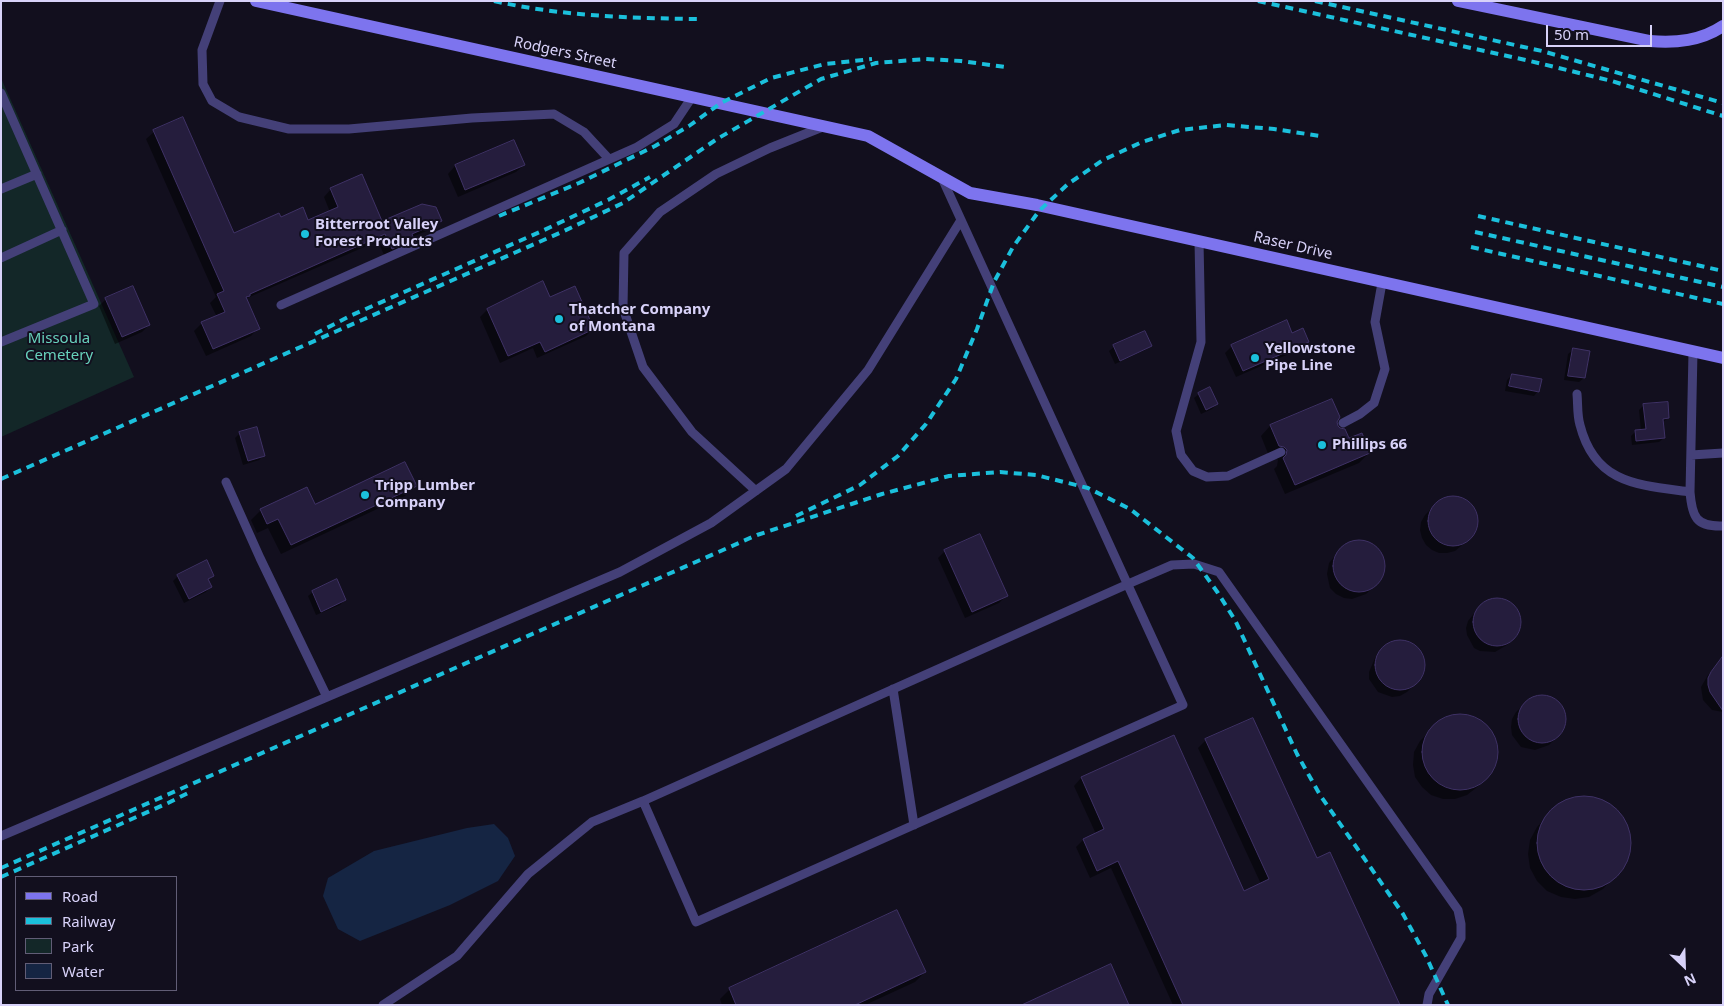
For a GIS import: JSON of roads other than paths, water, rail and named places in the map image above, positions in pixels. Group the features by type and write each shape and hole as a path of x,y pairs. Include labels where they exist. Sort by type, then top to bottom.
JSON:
{"street":[{"name":"Rodgers Street","path":"256,1 868,136"},
{"path":"1458,1 1650,42 1668,43 1694,40 1723,26"},
{"name":"Raser Drive","path":"868,136 970,193 1037,205 1723,358"}],"lane":[{"path":"220,1 202,50 203,84 212,101 239,117 289,128 349,129 472,118 554,114 584,132 609,159"},
{"path":"1,94 94,304 1,342"},
{"path":"281,305 637,147 674,124 692,97"},
{"path":"1,118 10,114"},
{"path":"756,491 692,432 643,368 623,308 624,253 660,212 716,174 770,148 825,126"},
{"path":"1,189 37,174"},
{"path":"643,801 696,922 1183,705 941,176"},
{"path":"1,836 620,572 711,523 786,469 868,370 961,220"},
{"path":"1,258 62,230"},
{"path":"1199,242 1201,342 1176,431 1181,455 1192,471 1207,477 1228,476 1281,452"},
{"path":"1343,423 1360,414 1374,403 1385,369 1375,322 1382,283"},
{"path":"1693,352 1691,509 1698,520 1708,527 1723,526"},
{"path":"1577,394 1579,424 1590,453 1608,472 1641,486 1690,492"},
{"path":"1691,454 1723,453"},
{"path":"226,482 260,558 327,697"},
{"path":"383,1005 456,956 528,874 592,822 1172,565 1194,564 1219,572 1458,910 1461,938 1429,994 1427,1005"},
{"path":"893,689 914,825"}],"water":[{"path":"494,824 508,838 515,856 498,881 450,905 360,941 338,929 323,896 328,878 374,851 467,828"}],"railway":[{"path":"494,1 569,13 620,17 697,19"},
{"path":"1258,1 1612,81 1723,116"},
{"path":"1315,1 1542,51 1723,103"},
{"path":"499,216 579,183 655,146 689,126 721,103 771,78 825,64 872,59"},
{"path":"1,479 564,231 623,203 717,139 821,79 876,63 925,59 961,61 1005,67"},
{"path":"796,516 860,485 898,456 926,424 956,379 994,282 1013,247 1039,211 1068,184 1103,160 1142,142 1180,130 1226,125 1274,129 1320,136"},
{"path":"315,334 350,316 542,231 608,200 650,177"},
{"path":"1478,216 1723,271"},
{"path":"1475,232 1723,287"},
{"path":"1471,247 1723,304"},
{"path":"1,868 757,535 882,494 949,476 1000,472 1036,475 1088,488 1130,509 1193,558 1235,620 1297,754 1320,795 1403,914 1426,956 1448,1005"},
{"path":"1,877 190,792"}],"place":[{"name":"Bitterroot Valley Forest Products","path":"305,234"},
{"name":"Thatcher Company of Montana","path":"559,319"},
{"name":"Yellowstone Pipe Line","path":"1255,358"},
{"name":"Phillips 66","path":"1322,445"},
{"name":"Tripp Lumber Company","path":"365,495"}],"park label":[{"name":"Missoula Cemetery","path":"59,348"}]}
